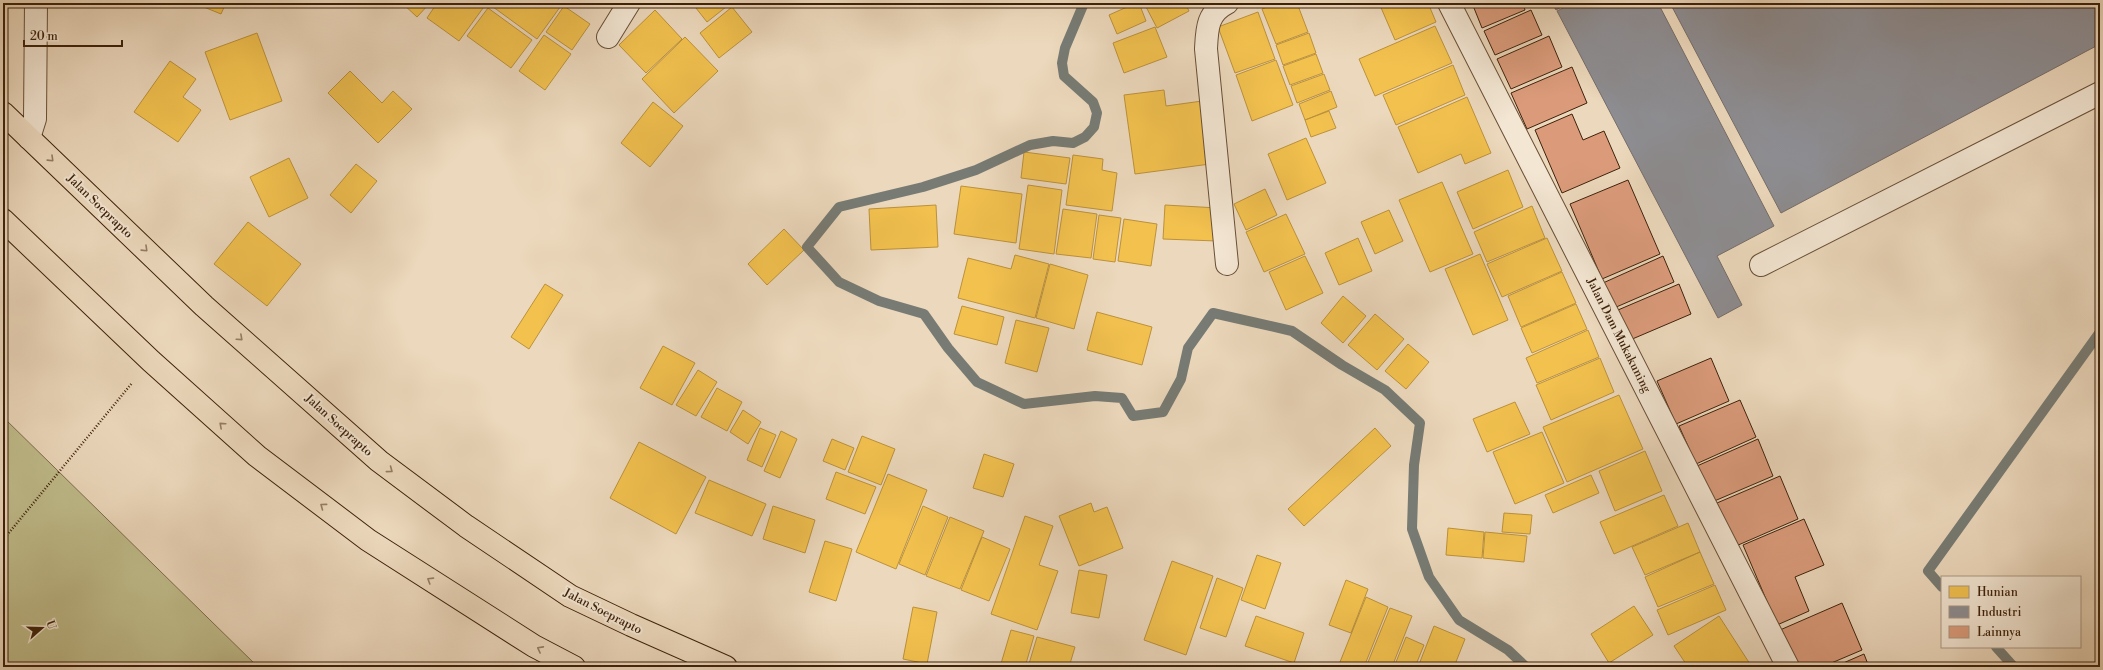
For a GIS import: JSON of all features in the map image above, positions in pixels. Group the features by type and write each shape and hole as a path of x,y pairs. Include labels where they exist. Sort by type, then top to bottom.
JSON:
{"highway":[{"name":"Jalan Soeprapto","path":"3,113 204,306 379,461 466,526 570,596 726,667"},
{"path":"3,220 151,361 257,456 368,540 534,646 574,667"}],"street":[{"path":"29,138 35,119 36,3"},
{"path":"608,37 629,3"},
{"path":"1226,3 1218,7 1208,23 1206,49 1227,264"},
{"name":"Jalan Dam Mukakuning","path":"1450,3 1788,667"},
{"path":"1761,265 2100,93"}],"path":[{"path":"3,540 151,361"}],"shaded area":[{"path":"3,417 258,667 3,667"}],"building: Hunian":[{"path":"194,3 226,3 221,14"},
{"path":"402,3 430,3 417,17"},
{"path":"437,3 486,4 459,41 427,18"},
{"path":"563,3 537,39 489,4"},
{"path":"692,3 731,3 707,22"},
{"path":"1139,3 1146,21 1117,34 1109,15"},
{"path":"1144,3 1185,3 1189,11 1157,28"},
{"path":"1277,3 1297,3 1308,32 1276,44 1262,9"},
{"path":"1379,3 1428,3 1436,22 1395,40"},
{"path":"564,6 590,24 572,50 546,32"},
{"path":"732,7 752,32 719,58 700,33"},
{"path":"488,8 532,40 511,68 467,36"},
{"path":"655,10 682,39 646,73 619,45"},
{"path":"1258,12 1275,59 1235,73 1218,27"},
{"path":"1435,26 1452,63 1375,96 1359,59"},
{"path":"1155,27 1167,57 1124,73 1113,43"},
{"path":"257,33 282,101 230,120 205,52"},
{"path":"1309,33 1316,53 1283,65 1276,45"},
{"path":"544,35 571,54 545,90 519,71"},
{"path":"685,37 718,71 674,113 642,79"},
{"path":"1316,54 1323,73 1290,85 1283,66"},
{"path":"1276,60 1293,105 1252,121 1236,75"},
{"path":"170,61 196,79 183,97 201,110 178,142 134,112"},
{"path":"1453,65 1465,95 1396,125 1383,95"},
{"path":"350,71 382,103 393,91 412,109 378,143 328,93"},
{"path":"1324,74 1330,90 1297,103 1291,86"},
{"path":"1164,90 1166,106 1202,101 1210,164 1135,174 1124,95"},
{"path":"1331,91 1337,107 1305,120 1299,104"},
{"path":"1467,97 1491,153 1465,164 1461,154 1418,173 1398,127"},
{"path":"653,102 683,126 650,167 621,143"},
{"path":"1329,111 1336,128 1311,137 1305,120"},
{"path":"1306,138 1326,183 1287,200 1268,154"},
{"path":"1024,152 1070,158 1066,184 1021,178"},
{"path":"1073,155 1103,159 1102,170 1117,173 1112,211 1066,205"},
{"path":"289,158 308,198 269,217 250,177"},
{"path":"356,164 377,181 351,213 330,195"},
{"path":"1508,170 1523,207 1473,229 1457,192"},
{"path":"1442,182 1473,254 1430,272 1399,200"},
{"path":"1028,185 1062,190 1054,254 1019,249"},
{"path":"961,186 1022,194 1016,243 954,234"},
{"path":"1265,189 1277,215 1246,230 1234,204"},
{"path":"936,205 938,247 871,250 869,209"},
{"path":"1165,205 1218,208 1217,241 1163,239"},
{"path":"1532,206 1545,238 1487,262 1474,232"},
{"path":"1063,209 1097,214 1091,258 1056,254"},
{"path":"1389,210 1403,241 1375,254 1361,222"},
{"path":"1286,214 1305,254 1264,272 1246,232"},
{"path":"1099,215 1121,218 1115,262 1093,259"},
{"path":"1124,219 1157,224 1151,266 1118,261"},
{"path":"248,222 301,264 267,306 214,264"},
{"path":"784,229 804,250 767,285 748,264"},
{"path":"1358,238 1372,271 1339,285 1325,253"},
{"path":"1547,238 1562,271 1502,297 1487,264"},
{"path":"1480,254 1508,320 1473,335 1445,269"},
{"path":"1015,255 1049,264 1035,318 958,298 968,258 1011,269"},
{"path":"1305,256 1323,293 1286,310 1269,272"},
{"path":"1050,264 1088,275 1074,329 1036,318"},
{"path":"1562,272 1576,303 1521,327 1508,296"},
{"path":"545,284 563,295 529,349 511,337"},
{"path":"1343,296 1366,316 1343,343 1321,323"},
{"path":"1576,304 1587,329 1532,353 1521,328"},
{"path":"962,306 1004,317 997,345 954,334"},
{"path":"1097,312 1152,327 1142,365 1087,350"},
{"path":"1375,314 1404,339 1377,370 1348,345"},
{"path":"1016,320 1049,328 1037,372 1005,363"},
{"path":"1588,330 1599,357 1537,383 1526,358"},
{"path":"1408,344 1429,362 1406,389 1385,371"},
{"path":"663,346 695,363 672,405 640,388"},
{"path":"1600,358 1614,392 1551,420 1536,385"},
{"path":"698,370 717,382 696,416 676,405"},
{"path":"717,388 742,402 727,431 701,417"},
{"path":"1619,395 1643,449 1567,482 1543,427"},
{"path":"1515,402 1530,434 1487,452 1473,419"},
{"path":"743,410 761,422 748,444 730,432"},
{"path":"760,428 776,435 762,467 747,460"},
{"path":"1375,428 1391,446 1304,526 1288,509"},
{"path":"781,431 797,439 780,478 764,471"},
{"path":"1542,432 1564,483 1515,504 1493,452"},
{"path":"862,436 895,449 881,485 848,472"},
{"path":"832,439 854,448 845,470 823,461"},
{"path":"639,442 706,477 676,534 610,498"},
{"path":"1645,451 1662,491 1615,511 1599,471"},
{"path":"984,454 1014,464 1003,497 973,488"},
{"path":"836,472 876,487 865,514 826,499"},
{"path":"888,474 927,490 896,569 856,552"},
{"path":"1591,475 1599,493 1553,513 1545,495"},
{"path":"709,480 766,504 752,536 695,513"},
{"path":"1664,495 1678,526 1614,554 1600,522"},
{"path":"1091,503 1094,512 1107,507 1123,548 1079,566 1059,516"},
{"path":"773,506 815,520 805,553 763,539"},
{"path":"923,506 948,517 925,575 899,564"},
{"path":"1504,513 1532,515 1530,534 1502,532"},
{"path":"1025,516 1053,526 1039,565 1058,571 1037,630 991,614"},
{"path":"950,517 984,531 960,589 926,576"},
{"path":"1688,523 1700,552 1645,575 1632,547"},
{"path":"1448,528 1484,532 1482,558 1446,555"},
{"path":"1485,532 1527,536 1524,562 1483,558"},
{"path":"982,537 1010,549 989,601 961,590"},
{"path":"825,541 852,549 836,601 809,592"},
{"path":"1700,552 1714,584 1658,607 1645,577"},
{"path":"1257,555 1281,563 1265,609 1241,600"},
{"path":"1172,561 1213,576 1186,655 1144,640"},
{"path":"1079,570 1107,575 1099,618 1071,613"},
{"path":"1217,578 1243,588 1226,637 1200,628"},
{"path":"1346,580 1368,589 1351,633 1329,625"},
{"path":"1715,585 1726,610 1668,635 1657,610"},
{"path":"1366,597 1388,607 1364,667 1338,667"},
{"path":"1634,606 1653,635 1609,663 1591,634"},
{"path":"913,607 937,612 927,664 903,659"},
{"path":"1390,608 1412,616 1392,667 1366,667"},
{"path":"1256,616 1304,633 1294,663 1245,646"},
{"path":"1719,616 1750,664 1745,667 1688,667 1674,646"},
{"path":"1434,626 1465,639 1454,667 1418,667"},
{"path":"1011,630 1034,636 1025,667 1000,667"},
{"path":"1037,637 1075,647 1069,667 1028,667"},
{"path":"1406,637 1424,645 1415,667 1394,667"}],"building: Industri":[{"path":"1552,3 1569,3 1556,10"},
{"path":"1573,3 1658,3 1774,226 1717,256 1742,305 1718,318 1557,11"},
{"path":"1670,3 2100,3 2100,44 1781,213"}],"building: Lainnya":[{"path":"1472,3 1523,3 1525,10 1482,28"},
{"path":"1531,10 1542,35 1495,55 1484,31"},
{"path":"1549,36 1562,67 1511,89 1497,59"},
{"path":"1572,67 1587,103 1527,129 1511,93"},
{"path":"1572,114 1583,140 1604,131 1620,168 1562,193 1535,130"},
{"path":"1628,180 1660,254 1602,279 1570,204"},
{"path":"1663,256 1674,282 1614,308 1603,283"},
{"path":"1679,284 1691,314 1630,340 1618,310"},
{"path":"1711,358 1729,401 1676,424 1657,381"},
{"path":"1740,400 1756,437 1696,464 1679,426"},
{"path":"1758,439 1773,476 1712,502 1697,466"},
{"path":"1780,476 1798,519 1736,546 1717,503"},
{"path":"1804,519 1824,565 1795,577 1809,611 1777,625 1743,545"},
{"path":"1842,603 1862,650 1822,667 1797,667 1780,630"},
{"path":"1864,654 1869,667 1834,667"}],"waterway":[{"path":"1084,3 1065,48 1062,63 1064,76 1093,102 1097,113 1094,127 1085,137 1073,143 1053,141 1030,145 976,170 923,187 839,207 807,247 839,282 879,301 924,314 948,348 977,382 1024,404 1095,396 1122,398 1133,416 1163,412 1181,379 1188,348 1213,313 1292,331 1342,365 1385,390 1420,423 1414,465 1412,529 1429,577 1459,620 1508,650 1526,667"},
{"path":"1941,586 1928,571 2100,332"},
{"path":"1997,648 2014,667"}]}
